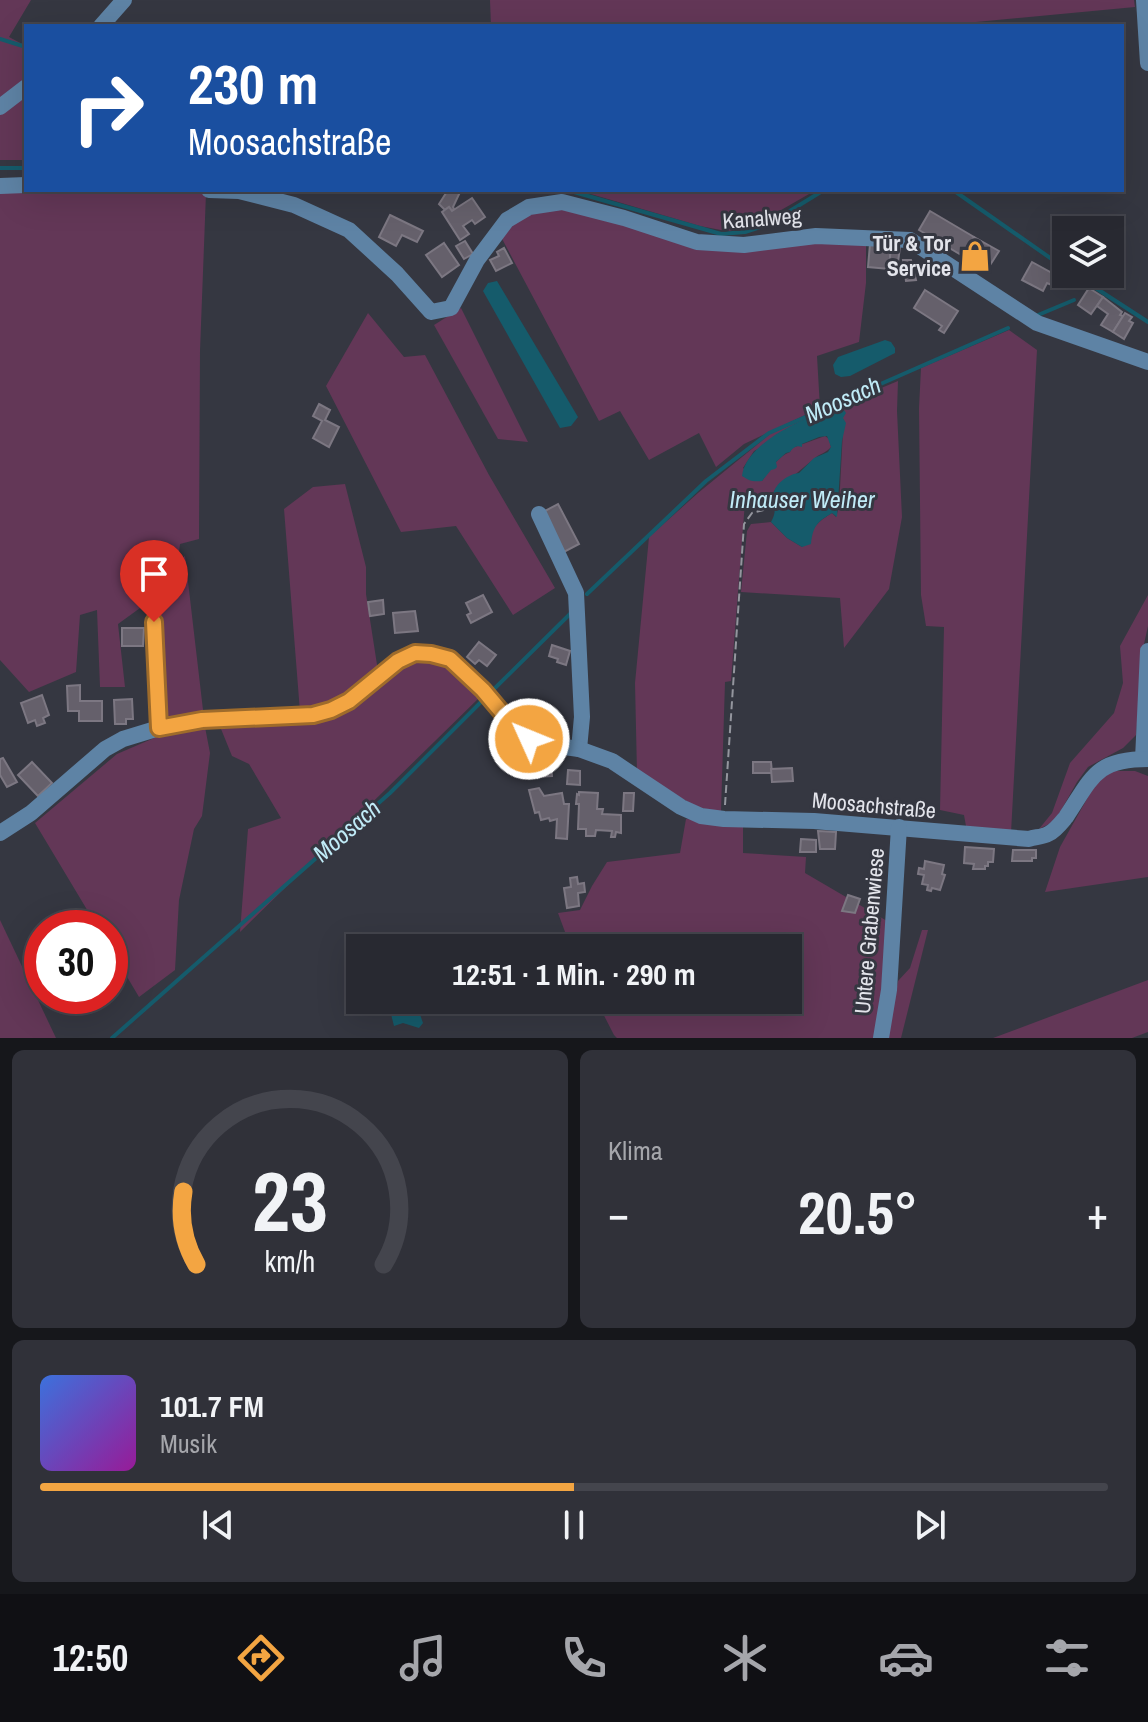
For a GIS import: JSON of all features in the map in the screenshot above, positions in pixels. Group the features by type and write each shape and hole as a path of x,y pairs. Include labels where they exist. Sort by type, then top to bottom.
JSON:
{"street":[{"path":"103,24 124,0"},
{"path":"1144,0 1148,63"},
{"path":"0,107 24,89"},
{"path":"0,186 24,185"},
{"name":"Kanalweg","path":"243,192 294,205 349,230 397,274 431,312 451,308 477,260 507,220 529,207 562,202 697,242 744,245 816,236 910,240 1037,323 1148,362"},
{"path":"539,514 576,593 582,717 579,749"},
{"path":"154,622 159,728"},
{"path":"1146,759 1148,651"},
{"name":"Moosachstraße","path":"0,833 31,813 105,749 123,739 202,720 313,715 331,710 349,701 398,661 415,653 450,659 529,739 579,749 622,766 681,807 701,816 814,821 1029,839 1049,834 1061,824 1089,780 1104,768 1119,761 1146,759"},
{"name":"Untere Grabenwiese","path":"881,1038 889,990 899,827"}],"path":[{"path":"724,819 744,524 752,513 771,508"}],"shaded area":[{"path":"0,0 31,0 9,37 24,45 24,160 0,160"},
{"path":"490,0 1134,0 1135,7 955,24 491,24"},
{"path":"584,192 813,192 748,229 726,231"},
{"path":"0,193 206,193 200,351 199,539 180,544 178,561 185,556 210,753 202,816 194,829 179,900 175,970 139,997 128,978 128,910 87,910 35,823 117,754 161,735 158,595 118,624 125,687 100,687 97,610 80,615 76,672 29,692 0,660"},
{"path":"560,204 695,244 817,239 866,246 866,283 859,342 817,356 820,408 744,444 716,467 699,433 649,460 620,411 599,421 500,235 533,209"},
{"path":"461,308 528,442 498,439 434,325"},
{"path":"368,313 404,357 425,355 489,475 555,588 513,615 456,526 401,532 326,386"},
{"path":"1009,330 1037,350 1011,833 966,826 964,815 940,810 944,627 926,626 921,595 919,408 921,368"},
{"path":"898,381 902,517 889,589 844,648 840,598 741,592 747,531 751,524 771,522 787,538 802,547 811,540 815,527 821,521 832,513 836,517 843,418 837,408 754,451 743,468 762,481 792,448 825,436 829,439 831,447 774,491 773,498 764,506 745,502 731,681 725,682 721,812 697,807 637,773 635,683 649,537 770,434"},
{"path":"345,484 366,567 366,594 378,671 413,661 448,663 482,695 240,932 248,829 281,818 249,764 232,756 219,724 300,712 284,509 313,487"},
{"path":"1148,595 1148,626 1136,735 1123,748 1088,767 1059,814 1039,829 1052,813 1070,763 1114,713 1123,683 1120,646"},
{"path":"1114,771 1135,771 1148,776 1148,877 1045,892 1060,847 1097,781"},
{"path":"686,819 743,822 743,853 806,857 805,873 887,921 880,1012 874,1038 617,1038 603,1014 802,1014 802,934 566,934 558,913 580,910 607,862 680,853"},
{"path":"0,920 24,971 24,1014 45,1014 56,1038 0,1038"},
{"path":"922,930 928,930 901,1038 888,1038 898,981 910,968"},
{"path":"1148,980 1148,1032 1132,1038 993,1038"}],"water":[{"path":"497,281 578,417 571,426 560,428 483,291 488,283"},
{"path":"885,340 891,342 895,353 850,376 835,374 833,365 838,357"},
{"name":"Inhauser Weiher","path":"842,407 846,413 843,418 846,423 837,517 832,513 823,519 815,529 811,544 802,547 787,538 771,522 773,495 783,480 799,473 814,458 828,452 831,447 827,436 786,453 762,481 752,481 742,476 746,463 767,440 798,422"},
{"path":"391,1014 420,1014 423,1023 419,1028 403,1023 394,1026"}],"building":[{"path":"447,192 460,192 452,211 449,207 445,210 439,204"},
{"path":"472,198 485,217 475,224 472,220 463,226 469,234 460,240 442,212 449,207 452,211"},
{"path":"930,211 974,237 963,256 919,230"},
{"path":"390,215 423,231 417,242 402,235 396,246 379,237"},
{"path":"974,237 999,251 987,270 963,256"},
{"path":"465,241 473,254 464,259 456,246"},
{"path":"444,243 459,265 442,277 426,255"},
{"path":"870,244 891,246 889,269 868,267"},
{"path":"891,246 900,247 897,270 889,269"},
{"path":"504,248 512,263 496,271 490,260 499,256 497,252"},
{"path":"903,260 911,260 916,280 906,281"},
{"path":"1032,262 1052,273 1052,285 1047,283 1043,291 1022,280"},
{"path":"1089,288 1103,297 1091,314 1078,305"},
{"path":"925,290 958,311 944,333 939,330 942,326 914,308"},
{"path":"1103,297 1122,312 1120,315 1123,316 1113,332 1101,325 1108,314 1097,306"},
{"path":"1125,313 1132,317 1129,321 1133,323 1124,339 1113,332"},
{"path":"319,404 330,410 325,420 339,427 329,447 313,438 322,421 313,416"},
{"path":"558,504 579,544 564,552 543,512"},
{"path":"483,595 492,612 471,623 467,615 471,613 466,603"},
{"path":"383,600 384,614 370,616 368,602"},
{"path":"415,611 418,631 395,633 393,613"},
{"path":"122,628 144,628 143,646 122,646"},
{"path":"479,642 496,655 487,666 479,660 475,664 467,657"},
{"path":"552,645 570,651 566,665 549,656"},
{"path":"80,685 80,701 102,701 102,721 79,721 79,711 68,711 67,686"},
{"path":"42,695 49,715 43,718 45,723 37,726 35,720 28,723 21,703"},
{"path":"132,699 133,719 126,719 126,724 115,724 114,700"},
{"path":"535,754 551,754 552,776 536,777"},
{"path":"525,756 535,756 536,776 526,776"},
{"path":"3,758 17,782 7,787 0,775 0,759"},
{"path":"32,762 52,783 38,796 18,775"},
{"path":"753,762 771,762 772,773 753,773"},
{"path":"792,768 793,781 772,782 771,769"},
{"path":"568,770 580,771 580,785 567,784"},
{"path":"539,788 544,796 562,793 564,804 569,804 567,839 556,838 557,819 541,820 539,812 535,813 529,790"},
{"path":"579,792 598,793 597,809 603,809 602,814 621,815 621,833 616,832 615,837 611,837 612,831 596,830 595,836 586,836 586,829 578,829 579,804 576,804"},
{"path":"624,793 634,793 633,811 623,811"},
{"path":"818,831 836,832 835,849 820,849"},
{"path":"801,839 816,840 816,852 800,852"},
{"path":"965,847 994,849 993,862 988,862 985,869 973,869 974,864 964,863"},
{"path":"1013,850 1036,850 1036,858 1032,861 1012,861"},
{"path":"925,861 944,865 942,874 945,875 940,890 927,890 928,885 922,884 924,875 918,874 919,868 924,869"},
{"path":"577,877 578,884 584,883 585,892 578,893 579,906 567,908 564,888 571,887 570,878"},
{"path":"848,895 860,899 855,913 842,911"}],"waterway":[{"path":"0,39 24,46"},
{"path":"0,168 24,168"},
{"path":"574,192 721,234 745,232 767,225 821,192"},
{"path":"956,192 1052,259"},
{"name":"Moosach","path":"1096,288 1148,322"},
{"name":"Moosach","path":"1038,315 1074,300"},
{"name":"Moosach","path":"587,594 706,481 769,433 1008,328"},
{"name":"Moosach","path":"492,691 571,613"},
{"name":"Moosach","path":"112,1038 390,793 486,697"}],"place":[{"name":"Tür & Tor Service","path":"975,256"}],"route":[{"path":"154,622 159,728 202,720 313,715 331,710 349,701 398,661 415,653 450,659 529,739"}]}
